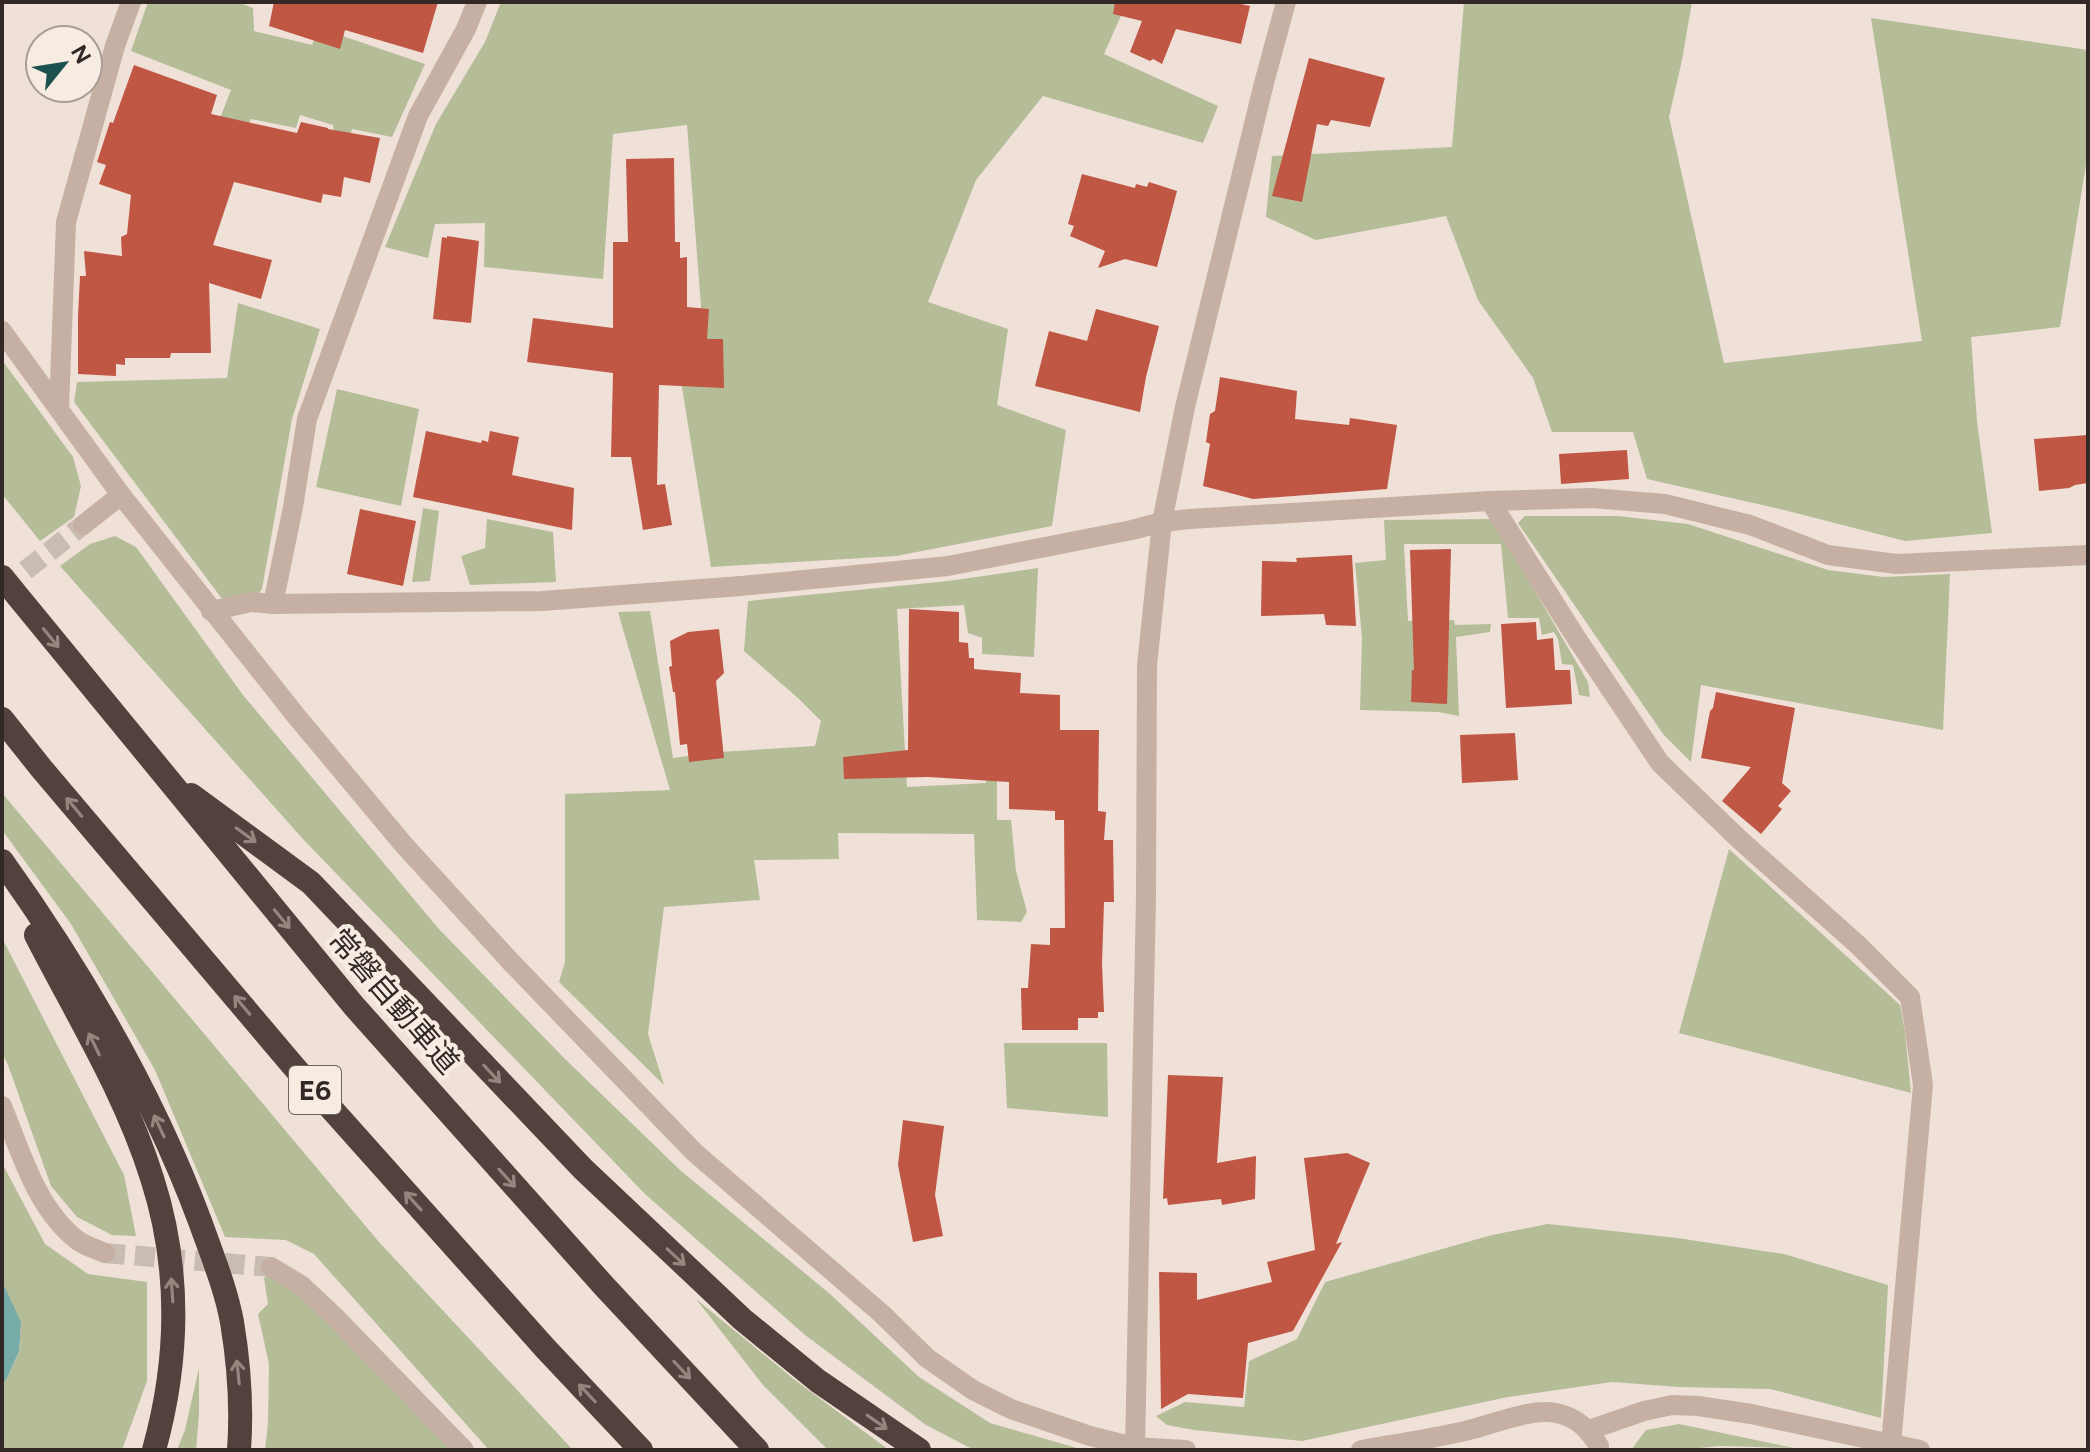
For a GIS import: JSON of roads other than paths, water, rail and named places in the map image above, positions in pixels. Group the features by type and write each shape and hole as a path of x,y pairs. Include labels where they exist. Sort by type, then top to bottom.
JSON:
{"highway":[{"name":"常磐自動車道","path":"2,577 354,1006 604,1286 757,1450"},
{"name":"E6","path":"2,719 295,1068 545,1348 641,1450"},
{"path":"160,772 311,883 583,1169 742,1319 818,1381 919,1450"},
{"path":"2,861 39,912 120,1047 187,1185 214,1259 231,1320 239,1386 239,1450"},
{"path":"2,869 87,1028 156,1190 165,1227 174,1321 167,1396 154,1450"}],"street":[{"path":"59,409 66,222 115,46 131,2"},
{"path":"273,604 307,419 418,116 466,29 477,2"},
{"path":"1134,1449 1146,911 1147,665 1162,522 1185,407 1286,2"},
{"path":"2,331 121,495 211,611 404,845 510,961 694,1152 882,1314 927,1358 973,1390 1011,1409 1134,1449 1186,1450"},
{"path":"83,525 121,495"},
{"path":"211,611 251,602 542,601 741,586 948,566 1162,522 1490,501 1592,498 1665,504 1750,525 1828,555 1896,564 2088,555"},
{"path":"1490,501 1660,763 1739,839 1858,945 1910,997 1923,1085 1891,1444"},
{"path":"2,1106 39,1196 58,1222 79,1242 105,1253"},
{"path":"271,1267 301,1285 334,1316 464,1450"},
{"path":"1361,1450 1466,1431 1539,1412 1557,1413 1574,1419 1594,1438 1644,1411 1672,1405 1751,1414 1920,1450"}],"water":[{"path":"2,1281 21,1322 19,1352 2,1383"}],"tunnel":[{"path":"2,589 83,525"},
{"path":"105,1253 271,1267"}]}
